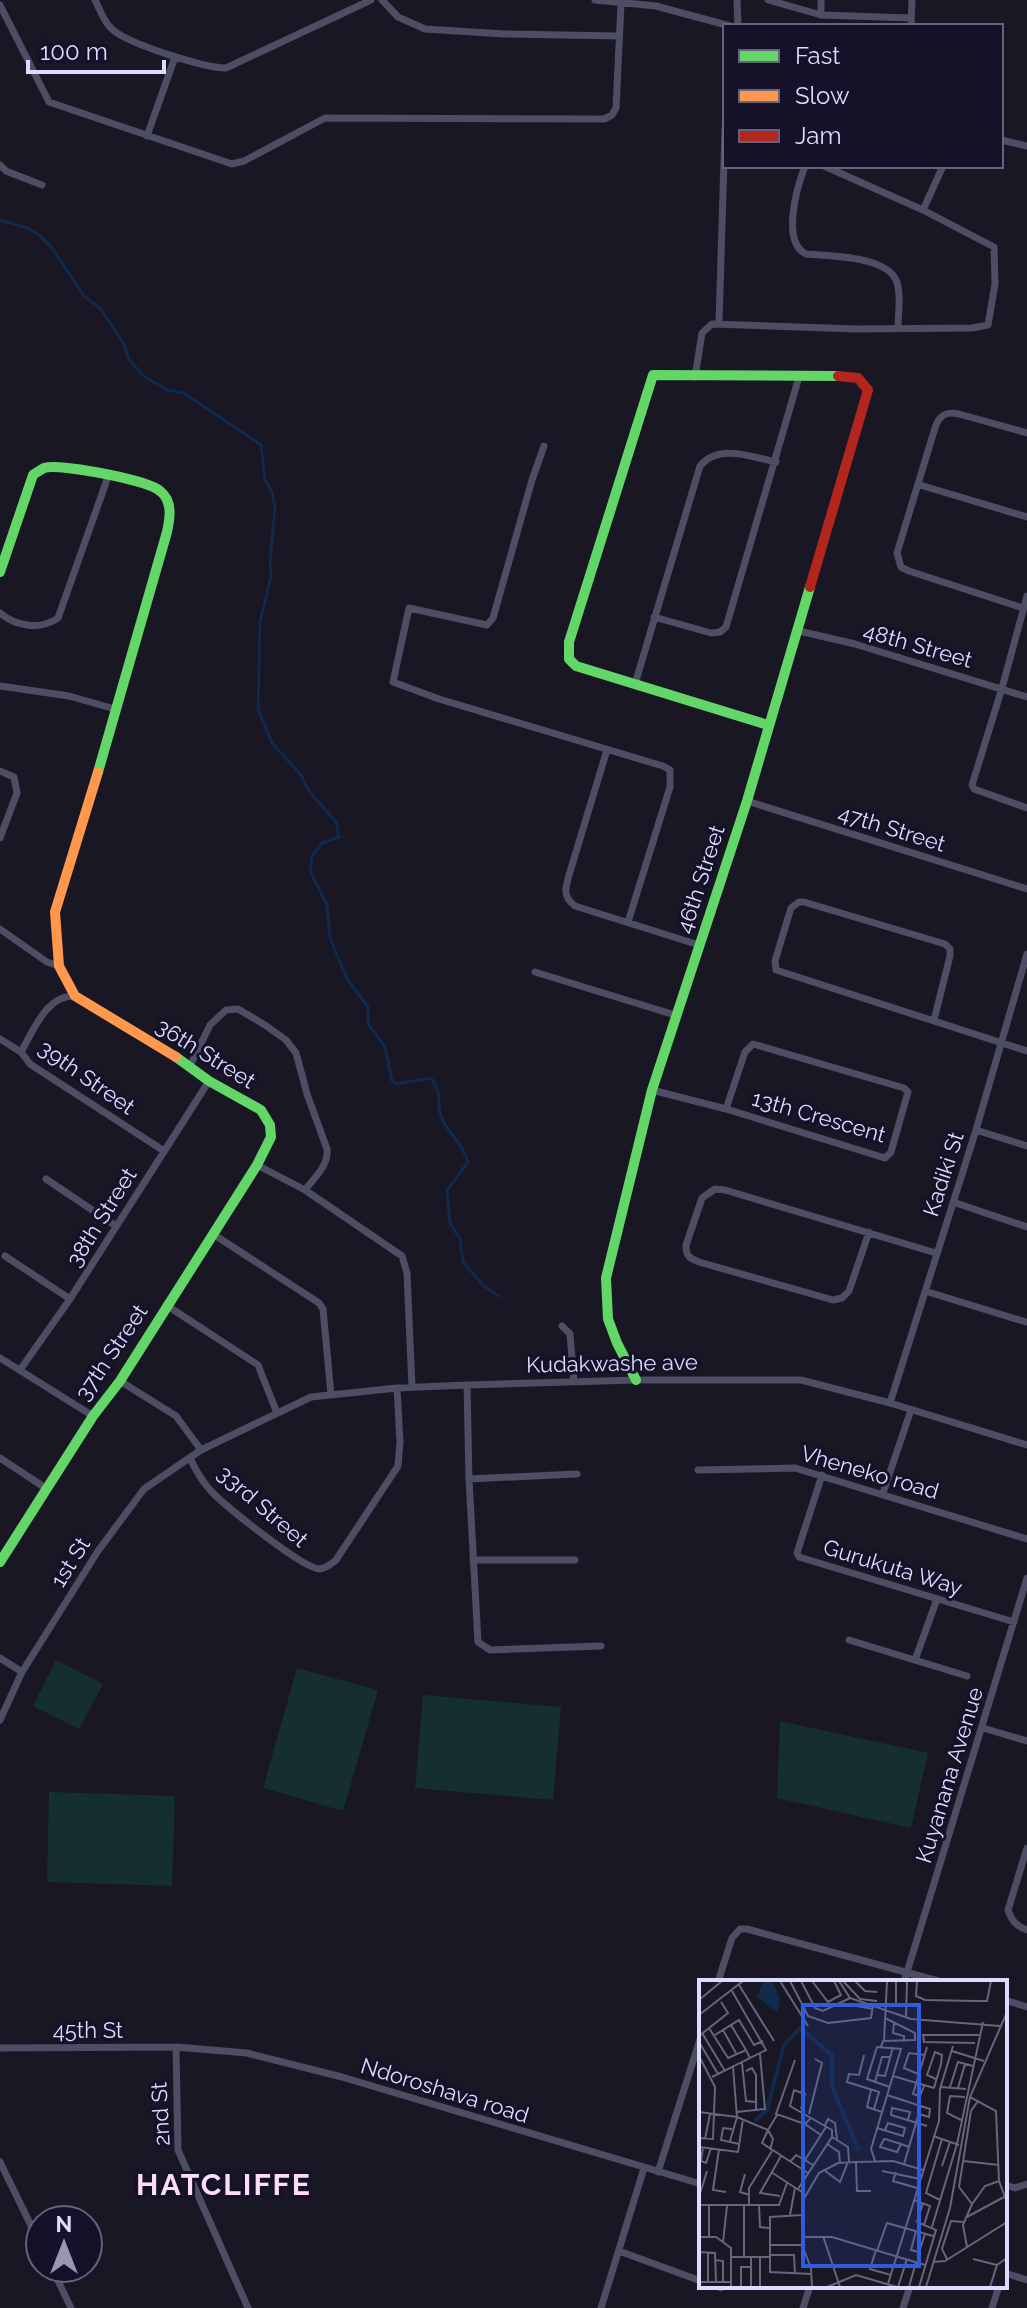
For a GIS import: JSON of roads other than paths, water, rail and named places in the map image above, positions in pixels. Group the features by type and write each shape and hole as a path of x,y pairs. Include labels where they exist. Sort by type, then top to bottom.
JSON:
{"street":[{"path":"95,0 107,24 115,32 175,57 226,68 371,0"},
{"path":"382,0 398,17 425,29 619,36"},
{"path":"595,0 621,4 656,3 724,24"},
{"path":"737,0 738,24"},
{"path":"768,0 821,15 911,22 912,0"},
{"path":"821,0 821,15"},
{"path":"0,5 49,102 232,164 244,161 325,118 604,119 612,115 616,108 621,4"},
{"path":"147,136 175,57"},
{"path":"1003,140 1027,146"},
{"path":"0,165 6,171 42,185"},
{"path":"719,323 724,168"},
{"path":"805,168 794,213 794,242 798,250 806,254 870,262 890,273 896,279 898,289 898,328"},
{"path":"695,377 702,333 712,324 898,328 981,328 988,325 991,318 994,247 923,210 828,168"},
{"path":"923,210 942,168"},
{"path":"654,617 711,633 720,632 726,627 799,377 653,375 567,651 569,659 576,666 768,725"},
{"name":"46th Street","path":"636,1380 616,1346 605,1312 606,1278 652,1090 747,801 868,390 858,378 849,376 799,377"},
{"path":"1023,608 901,567 897,553 935,428 942,415 950,412 1027,433"},
{"path":"544,446 493,618 487,625 409,608 393,682 670,770 670,787 628,922"},
{"path":"635,684 700,466 714,453 776,462"},
{"path":"0,572 33,475 43,468 67,469 152,484 167,499 171,511 55,912 59,966 75,996"},
{"path":"0,613 18,623 36,627 48,625 58,618 108,477"},
{"path":"920,485 1027,517"},
{"path":"1027,596 972,785 974,789 1027,808"},
{"name":"48th Street","path":"799,631 855,644 1027,697"},
{"path":"0,686 69,696 115,709"},
{"path":"607,750 569,875 565,893 568,901 575,906 699,945"},
{"path":"0,771 14,777 17,785 17,793 0,838"},
{"name":"47th Street","path":"747,801 1027,889"},
{"path":"934,1020 950,956 950,949 945,944 804,902 791,908 775,961 776,970 1027,1051"},
{"path":"0,929 47,962 59,966"},
{"name":"Kadiki St","path":"890,1403 976,1130 1027,954"},
{"path":"535,972 675,1015"},
{"name":"39th Street","path":"75,996 63,996 48,1007 21,1052 30,1064 164,1151"},
{"name":"36th Street","path":"75,996 190,1066 209,1081 261,1110 267,1116 271,1137 257,1165"},
{"path":"190,1066 210,1025 226,1010 238,1009 286,1040 296,1053 327,1149 328,1157 324,1165 305,1190"},
{"path":"0,1039 21,1052"},
{"name":"13th Crescent","path":"652,1090 726,1109 885,1158 891,1152 908,1092 904,1088 753,1044 747,1047 726,1109"},
{"name":"38th Street","path":"20,1370 70,1299 209,1081"},
{"path":"976,1130 1027,1146"},
{"path":"257,1165 305,1190 402,1256 407,1273 412,1387"},
{"name":"37th Street","path":"0,1562 257,1165"},
{"path":"46,1179 116,1226"},
{"path":"869,1232 849,1291 842,1298 833,1300 699,1262 686,1253 702,1198 715,1189 869,1232 936,1253"},
{"path":"953,1202 1027,1227"},
{"path":"213,1234 319,1303 323,1309 331,1395"},
{"path":"5,1256 70,1299"},
{"path":"925,1291 1026,1322"},
{"path":"166,1305 258,1365 277,1413"},
{"path":"562,1326 570,1334 574,1382"},
{"path":"0,1358 93,1416"},
{"name":"Kudakwashe ave","path":"201,1450 311,1397 412,1387 636,1380 801,1380 890,1403 1027,1445"},
{"name":"33rd Street","path":"120,1381 176,1416 201,1450"},
{"path":"467,1385 478,1642 483,1648 601,1646"},
{"name":"33rd Street","path":"190,1458 210,1490 300,1563 321,1569 336,1560 398,1466 397,1388"},
{"path":"883,1493 911,1410"},
{"name":"1st St","path":"0,1720 22,1672 127,1510 152,1481 201,1450"},
{"path":"0,1458 47,1489"},
{"name":"Vheneko road","path":"698,1470 780,1467 822,1475 1027,1539"},
{"path":"469,1479 577,1474"},
{"name":"Gurukuta Way","path":"822,1475 797,1553 799,1557 1014,1622"},
{"path":"473,1560 575,1560"},
{"name":"Kuyanana Avenue","path":"905,1980 1027,1578"},
{"path":"915,1660 937,1599"},
{"path":"849,1640 967,1676"},
{"path":"0,1658 22,1672"},
{"path":"983,1728 1027,1741"},
{"path":"1027,1848 1008,1910 1011,1919 1027,1930"},
{"path":"719,1980 732,1938 740,1929 935,1980"},
{"path":"1007,2001 1027,2007"},
{"path":"658,2172 699,2042"},
{"name":"Ndoroshava road","path":"176,2047 210,2048 260,2056 699,2183"},
{"name":"45th St","path":"0,2048 176,2047"},
{"name":"2nd St","path":"176,2047 178,2150 248,2308"},
{"path":"0,2162 24,2211"},
{"path":"601,2308 644,2168"},
{"path":"1007,2186 1015,2188 1027,2184"},
{"path":"619,2251 699,2280"},
{"path":"1007,2274 1027,2280"},
{"path":"60,2284 71,2308"},
{"path":"803,2308 809,2288"},
{"path":"903,2308 909,2288"},
{"path":"992,2308 998,2288"}],"waterway":[{"path":"0,220 27,228 51,247 85,297 100,308 124,344 129,360 145,377 167,390 184,393 261,445 265,480 272,492 275,508 271,576 260,622 258,709 272,743 336,822 339,837 322,843 312,856 310,871 327,905 330,938 347,979 368,1007 368,1024 385,1047 392,1081 397,1084 431,1078 435,1083 441,1116 468,1162 447,1190 450,1223 460,1239 463,1262 484,1286 499,1296"}],"district":[{"name":"HATCLIFFE","path":"224,2185"}]}
